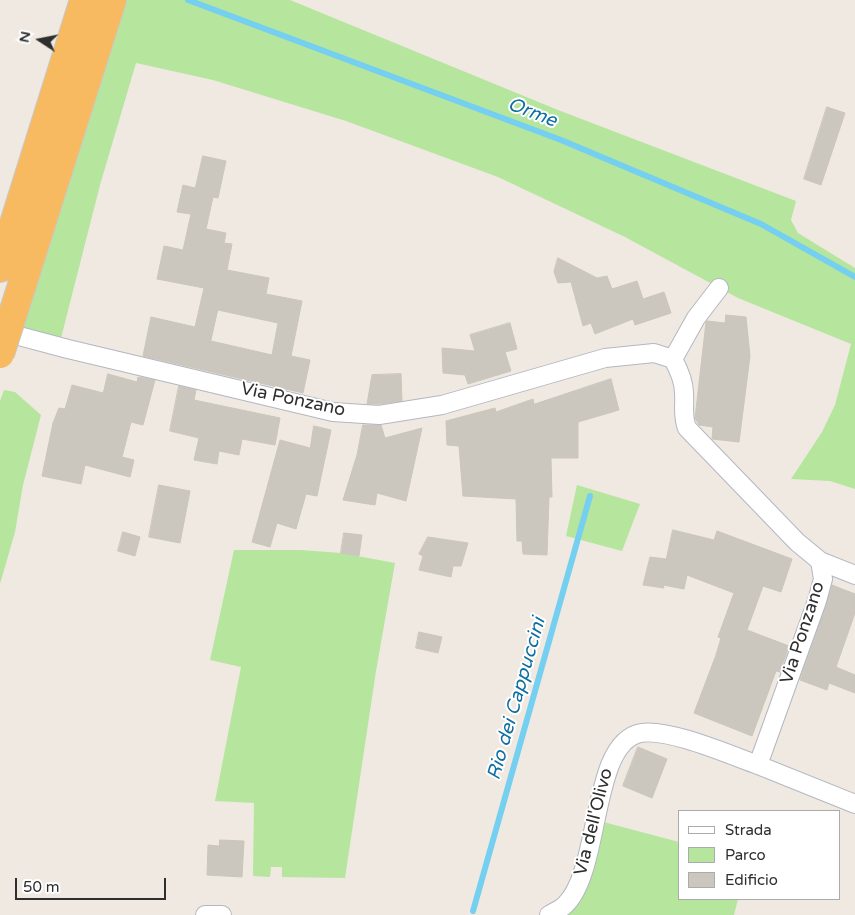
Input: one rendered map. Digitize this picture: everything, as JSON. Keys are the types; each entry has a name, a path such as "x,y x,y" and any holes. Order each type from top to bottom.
{"highway":[{"path":"0,354 22,285 76,69 84,0"},
{"path":"0,268 76,69 112,0"}],"street":[{"path":"673,359 696,318 719,288"},
{"name":"Via Ponzano","path":"0,331 333,412 379,415 442,406 605,358 654,353 673,359 680,373 684,390 684,419 687,428 797,542 820,560 823,579 817,601 758,765"},
{"path":"820,560 855,575"},
{"name":"Via dell'Olivo","path":"549,915 566,904 579,883 591,845 610,760 630,736 641,733 660,734 758,765"},
{"path":"758,765 855,804"},
{"path":"206,915 222,915"}],"green space":[{"path":"125,0 290,0 558,110 796,201 791,220 798,233 855,268 855,489 830,481 791,479 822,432 835,405 851,344 738,298 625,237 498,177 346,121 213,80 136,63 100,185 59,346 20,336"},
{"path":"4,390 15,392 41,415 23,485 15,532 0,584 0,401"},
{"path":"577,485 640,504 622,551 566,536"},
{"path":"234,550 301,550 341,553 395,563 376,671 345,878 282,877 282,867 271,867 270,877 253,876 254,803 215,801 241,667 210,660"},
{"path":"596,820 678,842 678,900 738,900 734,915 549,915 566,904"}],"building":[{"path":"827,107 845,113 821,185 804,179"},
{"path":"203,156 226,161 218,198 213,197 206,229 226,233 224,243 232,244 227,270 269,278 266,294 302,301 291,356 310,360 303,393 143,356 151,317 195,327 204,288 157,279 164,246 183,250 191,214 177,212 183,185 195,188","holes":["218,310 278,323 272,355 211,341"]},
{"path":"558,258 597,278 607,276 612,289 637,281 643,299 664,292 671,313 635,325 633,319 595,334 591,323 583,326 571,282 558,283 554,272"},
{"path":"726,315 746,317 750,356 739,442 712,439 713,427 699,425 695,418 706,322 725,323"},
{"path":"510,323 517,349 505,352 511,371 468,384 465,375 443,373 442,348 475,351 470,335"},
{"path":"108,374 137,382 138,377 155,380 143,425 131,422 122,457 134,460 130,477 85,465 81,484 42,476 53,423 59,408 65,409 72,385 103,393"},
{"path":"401,374 402,401 367,404 372,375"},
{"path":"611,379 619,410 578,422 578,458 551,458 552,497 549,497 547,555 523,554 522,541 517,541 516,499 463,496 459,446 447,445 446,421 495,408 496,412 533,399 534,404"},
{"path":"179,386 196,390 194,400 280,418 275,445 242,439 239,455 219,451 217,464 194,460 199,438 170,431"},
{"path":"363,425 381,425 385,438 422,428 406,501 377,493 375,505 343,500 357,455"},
{"path":"314,426 331,430 317,496 306,494 296,529 277,523 270,547 252,542 280,440 310,448"},
{"path":"159,485 190,491 180,543 149,537"},
{"path":"673,530 714,540 717,531 792,559 781,592 763,586 747,630 789,646 780,672 776,671 752,736 694,713 716,655 721,638 718,637 734,593 687,575 684,589 663,585 664,588 643,585 650,557 666,559"},
{"path":"123,532 140,537 135,556 118,551"},
{"path":"344,533 362,535 359,556 341,553"},
{"path":"428,537 468,543 461,566 453,566 451,577 419,570 423,556 419,554"},
{"path":"832,585 855,594 855,613 836,667 855,675 855,693 829,683 827,690 800,680"},
{"path":"419,632 442,637 438,653 416,648"},
{"path":"638,747 667,759 652,798 623,786"},
{"path":"220,840 244,841 242,877 207,875 208,845 219,846"}],"waterway":[{"name":"Orme","path":"188,0 561,140 761,224 855,277"},
{"name":"Rio dei Cappuccini","path":"473,911 590,496"}]}
